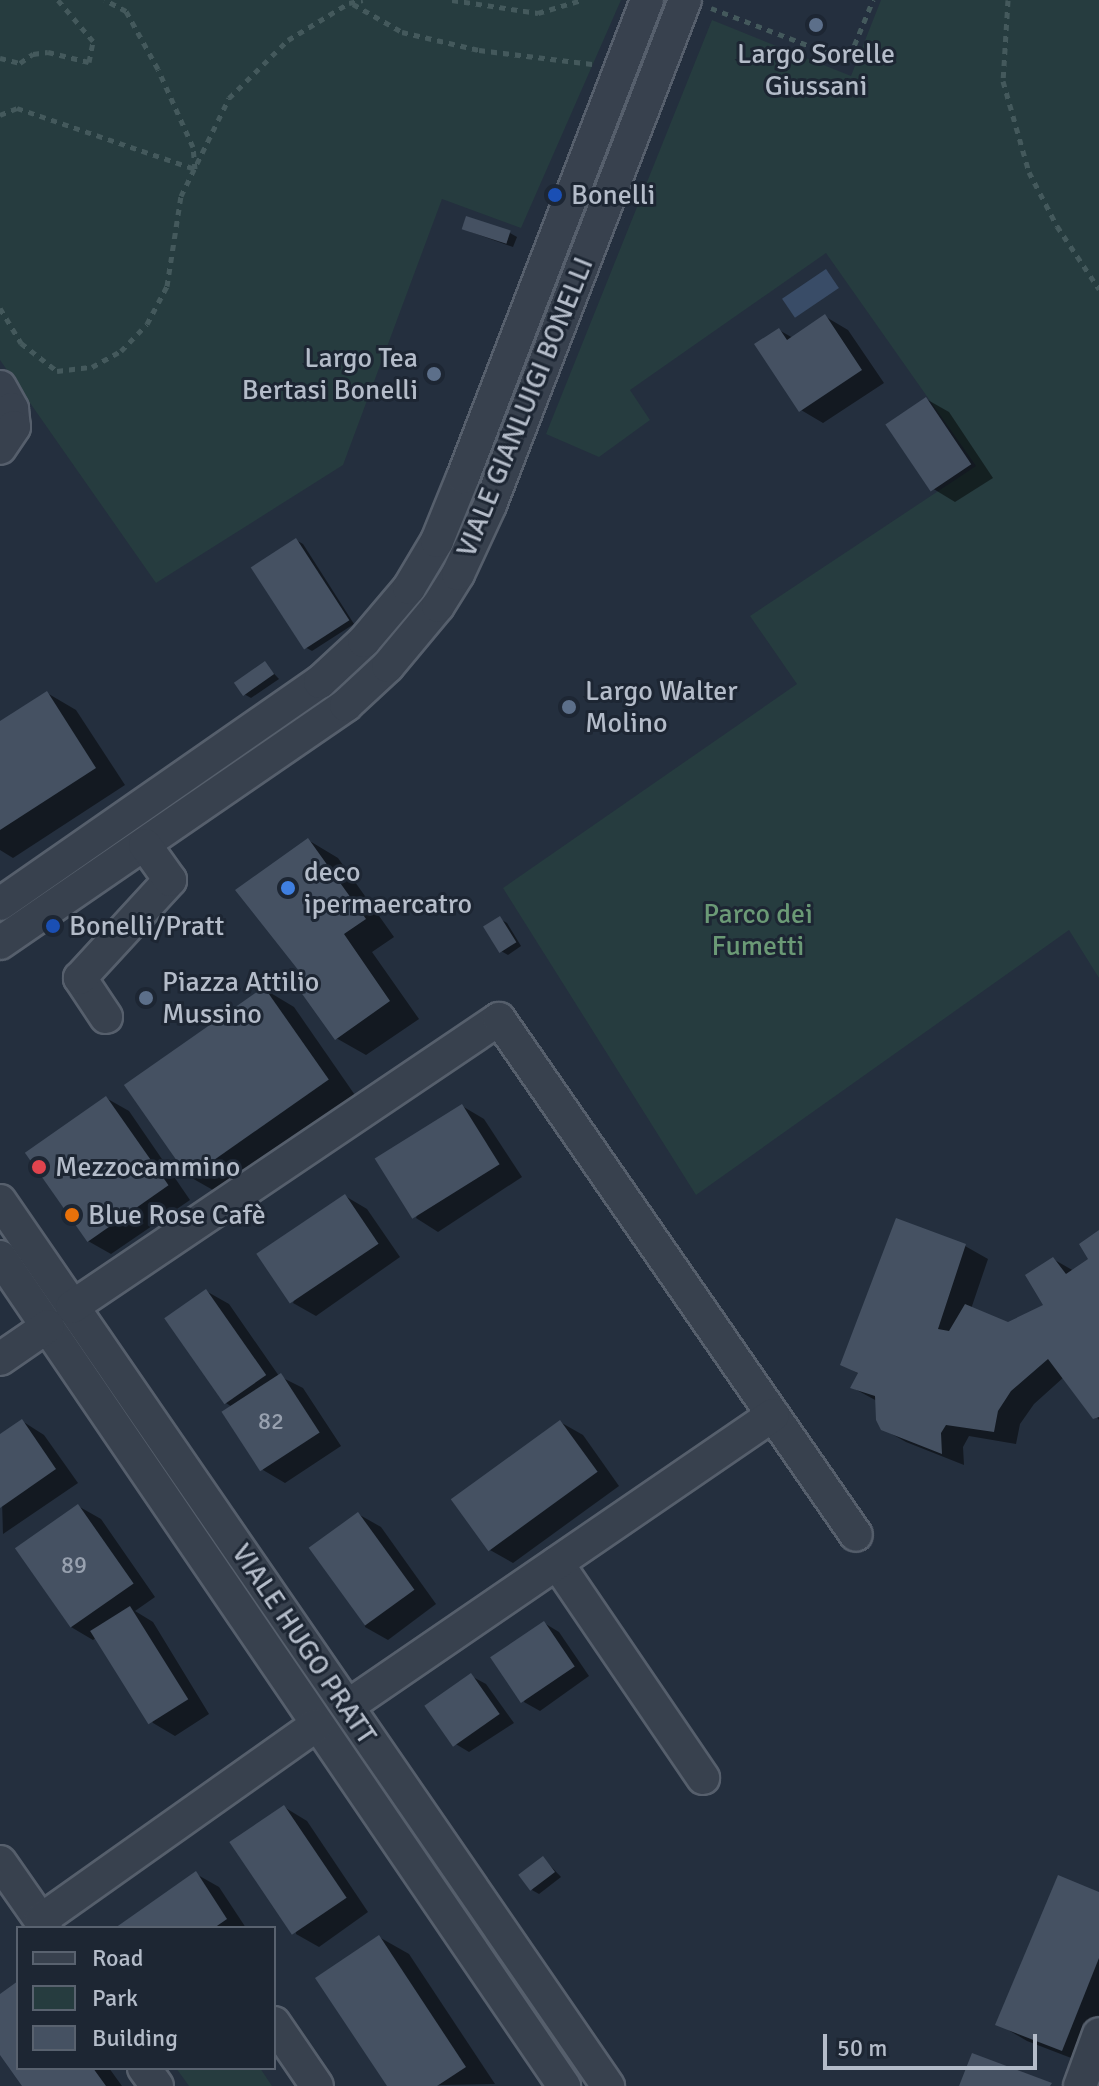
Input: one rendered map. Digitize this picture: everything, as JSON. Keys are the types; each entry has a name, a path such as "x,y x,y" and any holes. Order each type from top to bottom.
{"street":[{"name":"VIALE GIANLUIGI BONELLI","path":"0,904 320,682 364,641 409,588 427,561 453,503 647,0"},
{"name":"VIALE GIANLUIGI BONELLI","path":"0,943 346,705 388,666 438,606 458,574 490,505 685,0"},
{"path":"0,387 14,418 12,434 0,448"},
{"path":"106,1017 80,978 170,880 145,845"},
{"path":"0,1359 499,1019 856,1535"},
{"name":"VIALE HUGO PRATT","path":"0,1201 60,1317 316,1725 564,2086"},
{"name":"VIALE HUGO PRATT","path":"0,1257 60,1317 348,1706 608,2086"},
{"path":"348,1706 773,1415"},
{"path":"557,1563 703,1778"},
{"path":"0,1862 43,1924 316,1725"},
{"path":"276,2026 317,2086"},
{"path":"1080,2086 1099,2034"}],"path":[{"path":"0,58 20,63 33,54 48,52 89,62 93,41 58,0"},
{"path":"105,0 126,11 158,69 193,147 195,169"},
{"path":"0,308 21,343 57,371 92,367 121,351 147,324 167,286 181,196 229,98 288,40 351,1 363,0"},
{"path":"452,0 496,10 538,13 582,0"},
{"path":"712,0 709,7 844,59 850,56 873,0"},
{"path":"1008,0 1003,81 1029,172 1057,226 1099,289"},
{"path":"351,1 402,32 479,50 619,68"},
{"path":"0,115 17,108 195,169"}],"green space":[{"path":"0,0 621,0 521,228 442,199 343,465 156,583 0,360"},
{"name":"Parco dei Fumetti","path":"881,0 1099,0 1099,978 1069,930 696,1195 503,888 797,684 750,616 976,466 826,253 630,390 650,420 599,457 546,434 712,20 851,76"},
{"path":"177,2070 261,2070 272,2086 189,2086"}],"water":[{"path":"826,269 839,288 795,318 782,299"}],"building":[{"path":"466,216 511,231 506,244 462,229"},
{"path":"825,314 862,370 799,412 754,344 779,328 787,340"},
{"path":"926,397 971,464 931,492 885,424"},
{"path":"296,538 349,620 304,650 251,567"},
{"path":"265,661 274,674 243,696 234,683"},
{"path":"47,691 96,768 0,830 0,721"},
{"path":"308,838 366,919 344,934 390,1001 335,1040 290,977 299,971 235,890"},
{"path":"500,916 516,942 499,953 483,927"},
{"path":"264,987 329,1080 189,1178 124,1085"},
{"path":"106,1096 169,1185 87,1242 25,1153"},
{"path":"462,1104 500,1164 412,1219 375,1159"},
{"path":"345,1194 379,1244 290,1304 256,1254"},
{"path":"896,1218 966,1244 938,1329 949,1331 965,1304 1008,1322 1043,1305 1025,1275 1053,1257 1066,1274 1088,1259 1079,1244 1099,1230 1099,1417 1093,1419 1048,1359 1011,1391 998,1411 994,1432 946,1425 941,1433 942,1454 881,1430 876,1420 875,1396 850,1388 858,1373 840,1365"},
{"path":"206,1289 266,1375 224,1404 164,1318"},
{"path":"281,1373 320,1433 260,1471 221,1412"},
{"path":"22,1419 56,1469 0,1508 0,1434"},
{"path":"560,1420 598,1472 488,1551 451,1499"},
{"path":"78,1504 134,1583 71,1628 15,1548"},
{"path":"358,1512 414,1590 365,1626 309,1548"},
{"path":"130,1606 188,1699 148,1724 90,1631"},
{"path":"544,1621 575,1667 521,1703 490,1657"},
{"path":"471,1673 500,1714 453,1747 424,1706"},
{"path":"284,1805 347,1898 292,1935 229,1842"},
{"path":"543,1856 555,1872 530,1891 518,1875"},
{"path":"196,1871 227,1919 217,1926 118,1926"},
{"path":"1058,1875 1099,1892 1099,1958 1062,2051 995,2025"},
{"path":"379,1935 466,2067 437,2086 387,2086 315,1978"},
{"path":"16,1982 16,2070 94,2070 106,2086 22,2086 0,2055 0,1994"},
{"path":"972,2053 1052,2083 1050,2086 959,2086"}],"place":[{"name":"Largo Sorelle Giussani","path":"816,25"},
{"name":"Bonelli","path":"555,195"},
{"name":"Largo Tea Bertasi Bonelli","path":"434,374"},
{"name":"Largo Walter Molino","path":"569,707"},
{"name":"deco ipermaercatro","path":"288,888"},
{"name":"Bonelli/Pratt","path":"53,926"},
{"name":"Piazza Attilio Mussino","path":"146,998"},
{"name":"Mezzocammino","path":"39,1167"},
{"name":"Blue Rose Cafè","path":"72,1215"}]}
